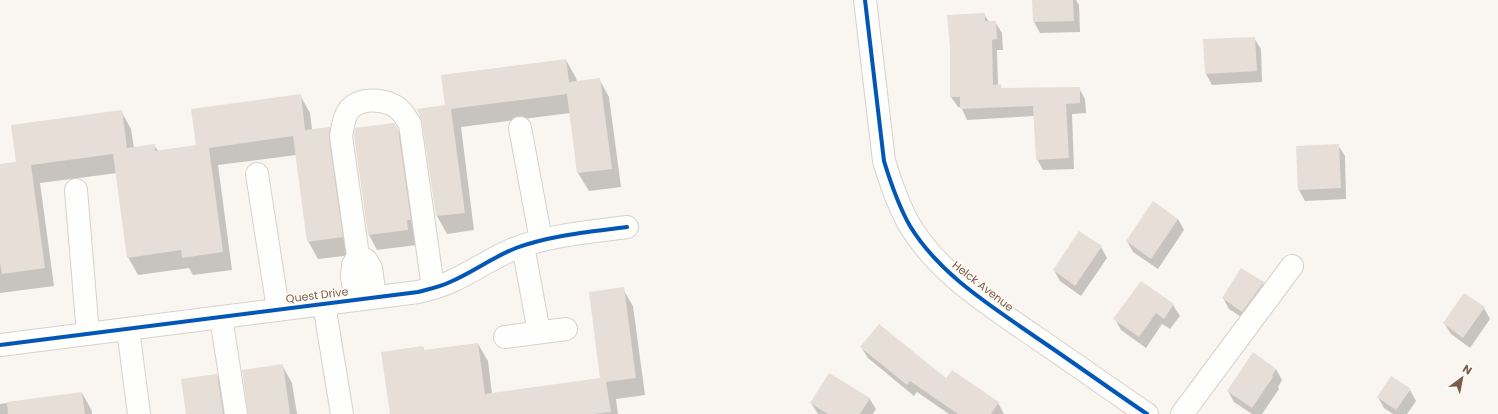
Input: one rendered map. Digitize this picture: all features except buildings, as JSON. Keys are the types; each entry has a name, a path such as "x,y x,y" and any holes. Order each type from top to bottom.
{"street":[{"name":"Helck Avenue","path":"865,0 884,161 899,205 911,226 943,266 964,286 1147,414"},
{"path":"365,298 352,277 353,264 358,256 341,136 344,120 351,108 362,101 376,101 389,104 401,111 410,124 433,288"},
{"path":"520,128 532,243 539,332"},
{"path":"257,174 278,310"},
{"path":"76,190 88,334"},
{"name":"Quest Drive","path":"0,345 418,292 452,282 514,249 532,243 573,234 627,227"},
{"path":"1182,414 1292,266"},
{"path":"324,304 342,414"},
{"path":"221,317 236,414"},
{"path":"128,329 139,414"},
{"path":"505,337 566,329"}],"cycle path":[{"path":"865,0 884,161 902,210 910,226 922,244 951,275 1002,314 1147,414"},
{"path":"0,345 418,292 446,284 516,248 571,234 627,227"}]}
